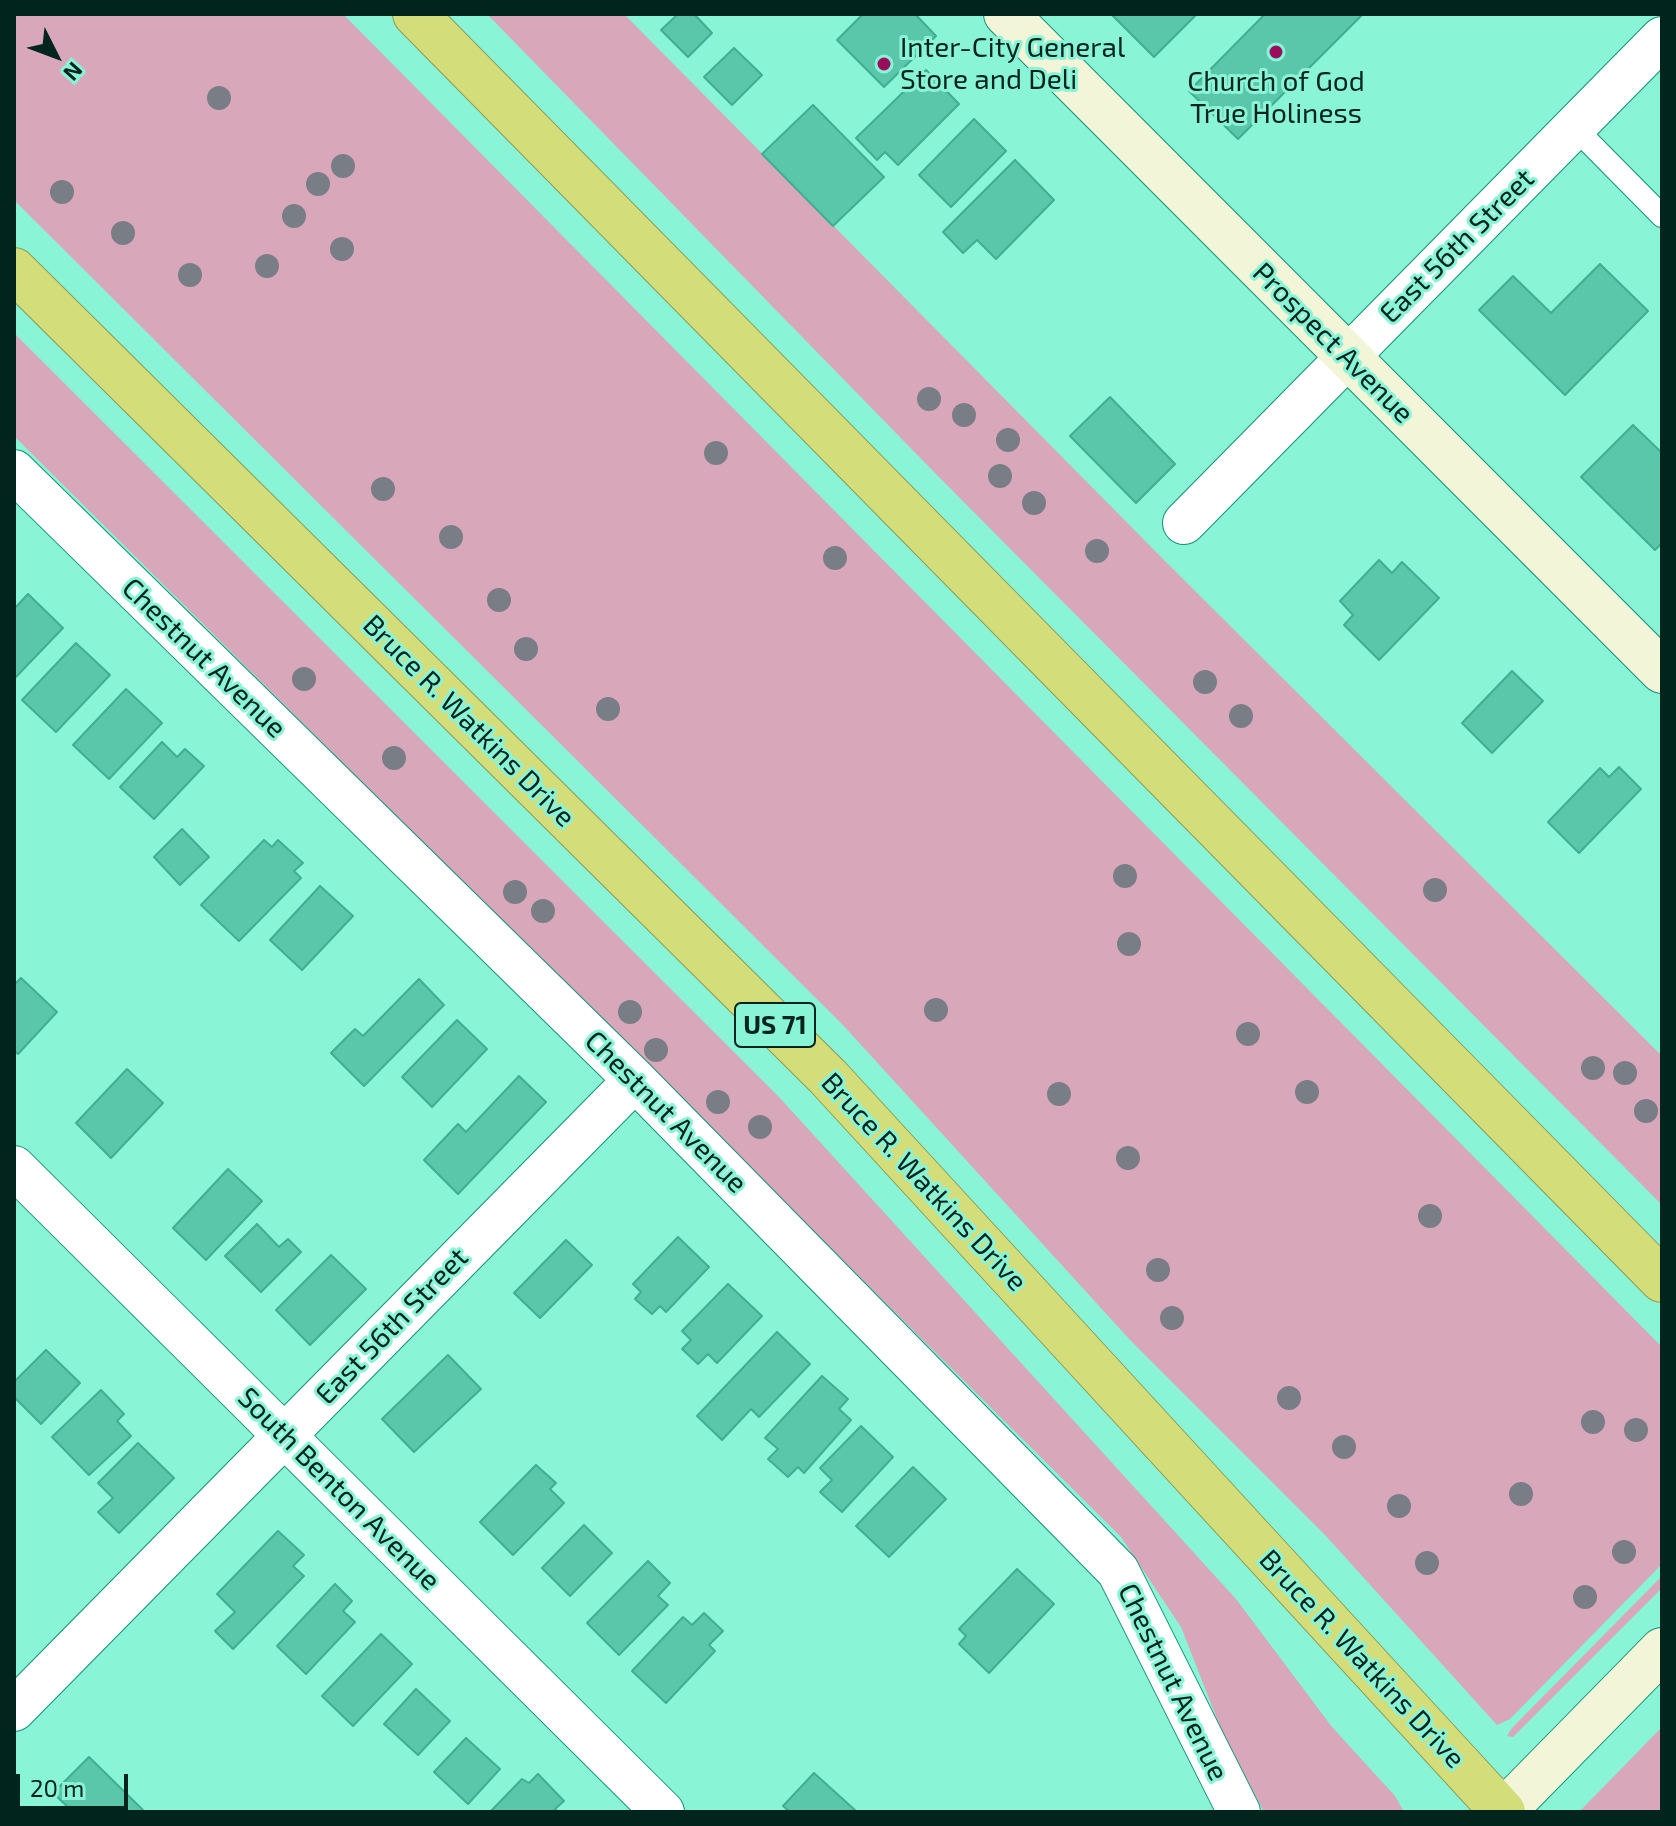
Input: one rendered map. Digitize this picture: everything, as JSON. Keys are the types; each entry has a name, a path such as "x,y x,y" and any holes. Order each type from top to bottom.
{"highway":[{"path":"415,14 1662,1280"},
{"name":"Bruce R. Watkins Drive","path":"14,270 828,1077 1503,1812"}],"main road":[{"name":"Prospect Avenue","path":"1006,14 1662,671"},
{"path":"1503,1812 1662,1650"}],"street":[{"name":"East 56th Street","path":"1184,523 1662,38"},
{"name":"Chestnut Avenue","path":"14,471 635,1080 1118,1571 1239,1812"},
{"name":"East 56th Street","path":"14,1710 635,1080"},
{"name":"South Benton Avenue","path":"14,1167 663,1812"}],"lane":[{"path":"1574,127 1662,216"}],"shaded area":[{"path":"14,14 343,14 1662,1347 1662,1564 1510,1719 1497,1725 1326,1536 1131,1341 843,1025 14,200"},
{"path":"487,14 624,14 1165,561 1662,1056 1662,1205 935,473"},
{"path":"14,333 779,1097 1236,1599 1332,1727 1395,1796 1404,1812 1264,1812 1221,1729 1181,1627 1121,1537 14,436"},
{"path":"1662,1576 1662,1588 1513,1737 1507,1736 1512,1728"},
{"path":"1662,1727 1662,1812 1579,1812"}],"building":[{"path":"678,14 694,14 712,33 688,57 661,30"},
{"name":"Inter-City General Store and Deli","path":"863,14 915,14 936,36 884,87 837,40"},
{"path":"1111,14 1197,14 1154,57"},
{"name":"Church of God True Holiness","path":"1265,14 1363,14 1238,139 1189,91"},
{"path":"734,48 762,75 732,105 704,77"},
{"path":"926,70 959,104 898,165 885,152 877,160 856,138"},
{"path":"813,105 884,177 833,226 762,154"},
{"path":"974,119 1006,151 951,207 919,175"},
{"path":"1015,160 1054,200 996,259 977,240 963,253 943,232"},
{"path":"1600,264 1648,311 1565,395 1479,310 1513,276 1551,313"},
{"path":"1110,397 1175,464 1136,503 1070,436"},
{"path":"1633,425 1662,453 1662,543 1655,550 1581,477"},
{"path":"1379,560 1392,573 1402,562 1439,598 1379,660 1344,625 1353,615 1340,601"},
{"path":"28,594 63,628 14,679 14,609"},
{"path":"76,643 110,675 56,732 22,700"},
{"path":"1512,671 1543,701 1492,753 1462,723"},
{"path":"126,689 162,723 109,779 73,745"},
{"path":"162,742 177,757 185,749 204,766 154,819 120,787"},
{"path":"1619,767 1641,789 1579,853 1548,822 1600,768 1609,777"},
{"path":"182,829 209,857 180,885 154,857"},
{"path":"264,840 272,847 278,840 303,863 294,871 301,878 239,941 201,905"},
{"path":"320,886 353,916 302,970 270,940"},
{"path":"21,978 57,1012 18,1054 14,1051 14,985"},
{"path":"419,979 444,1005 364,1086 331,1053 355,1029 363,1036"},
{"path":"457,1020 487,1049 432,1107 402,1077"},
{"path":"127,1069 163,1103 111,1158 76,1123"},
{"path":"519,1076 546,1102 458,1194 424,1160 458,1124 466,1132"},
{"path":"228,1169 262,1201 206,1260 173,1228"},
{"path":"257,1224 279,1247 288,1239 301,1252 261,1292 225,1256"},
{"path":"678,1237 709,1267 666,1312 660,1306 652,1314 635,1299 641,1292 633,1284"},
{"path":"566,1240 592,1265 540,1318 514,1293"},
{"path":"331,1255 366,1289 310,1345 276,1310"},
{"path":"728,1284 762,1316 717,1363 708,1354 698,1364 682,1349 691,1340 682,1331"},
{"path":"777,1332 810,1364 759,1417 751,1409 722,1440 697,1416"},
{"path":"46,1350 80,1383 41,1424 14,1397 14,1382"},
{"path":"448,1355 481,1389 414,1452 382,1419"},
{"path":"822,1376 848,1399 839,1409 851,1420 804,1473 798,1467 788,1477 768,1459 778,1449 765,1438"},
{"path":"101,1390 124,1414 117,1421 131,1436 89,1475 52,1437"},
{"path":"861,1426 893,1457 842,1512 820,1492 832,1480 820,1468"},
{"path":"138,1443 174,1478 119,1533 98,1512 113,1498 98,1483"},
{"path":"536,1465 556,1483 550,1489 564,1503 513,1555 480,1522"},
{"path":"913,1467 946,1499 889,1557 856,1526"},
{"path":"584,1525 612,1553 570,1596 542,1568"},
{"path":"278,1531 304,1555 293,1566 304,1576 233,1649 215,1631 235,1612 217,1594"},
{"path":"648,1561 670,1583 658,1596 668,1605 619,1655 587,1623"},
{"path":"1017,1569 1054,1604 989,1673 959,1644 966,1636 959,1629"},
{"path":"335,1584 352,1601 343,1611 355,1622 306,1674 277,1646"},
{"path":"704,1613 723,1631 709,1645 715,1651 666,1703 632,1671 683,1617 692,1625"},
{"path":"381,1634 412,1664 353,1726 322,1696"},
{"path":"416,1689 450,1721 418,1755 384,1724"},
{"path":"466,1738 500,1769 468,1804 434,1772"},
{"path":"89,1757 145,1812 73,1812 53,1793"},
{"path":"814,1773 856,1811 790,1812 783,1806"},
{"path":"538,1774 564,1801 555,1809 558,1812 490,1812 522,1779 529,1783"}],"place":[{"name":"Church of God True Holiness","path":"1276,52"},
{"name":"Inter-City General Store and Deli","path":"884,64"}]}
